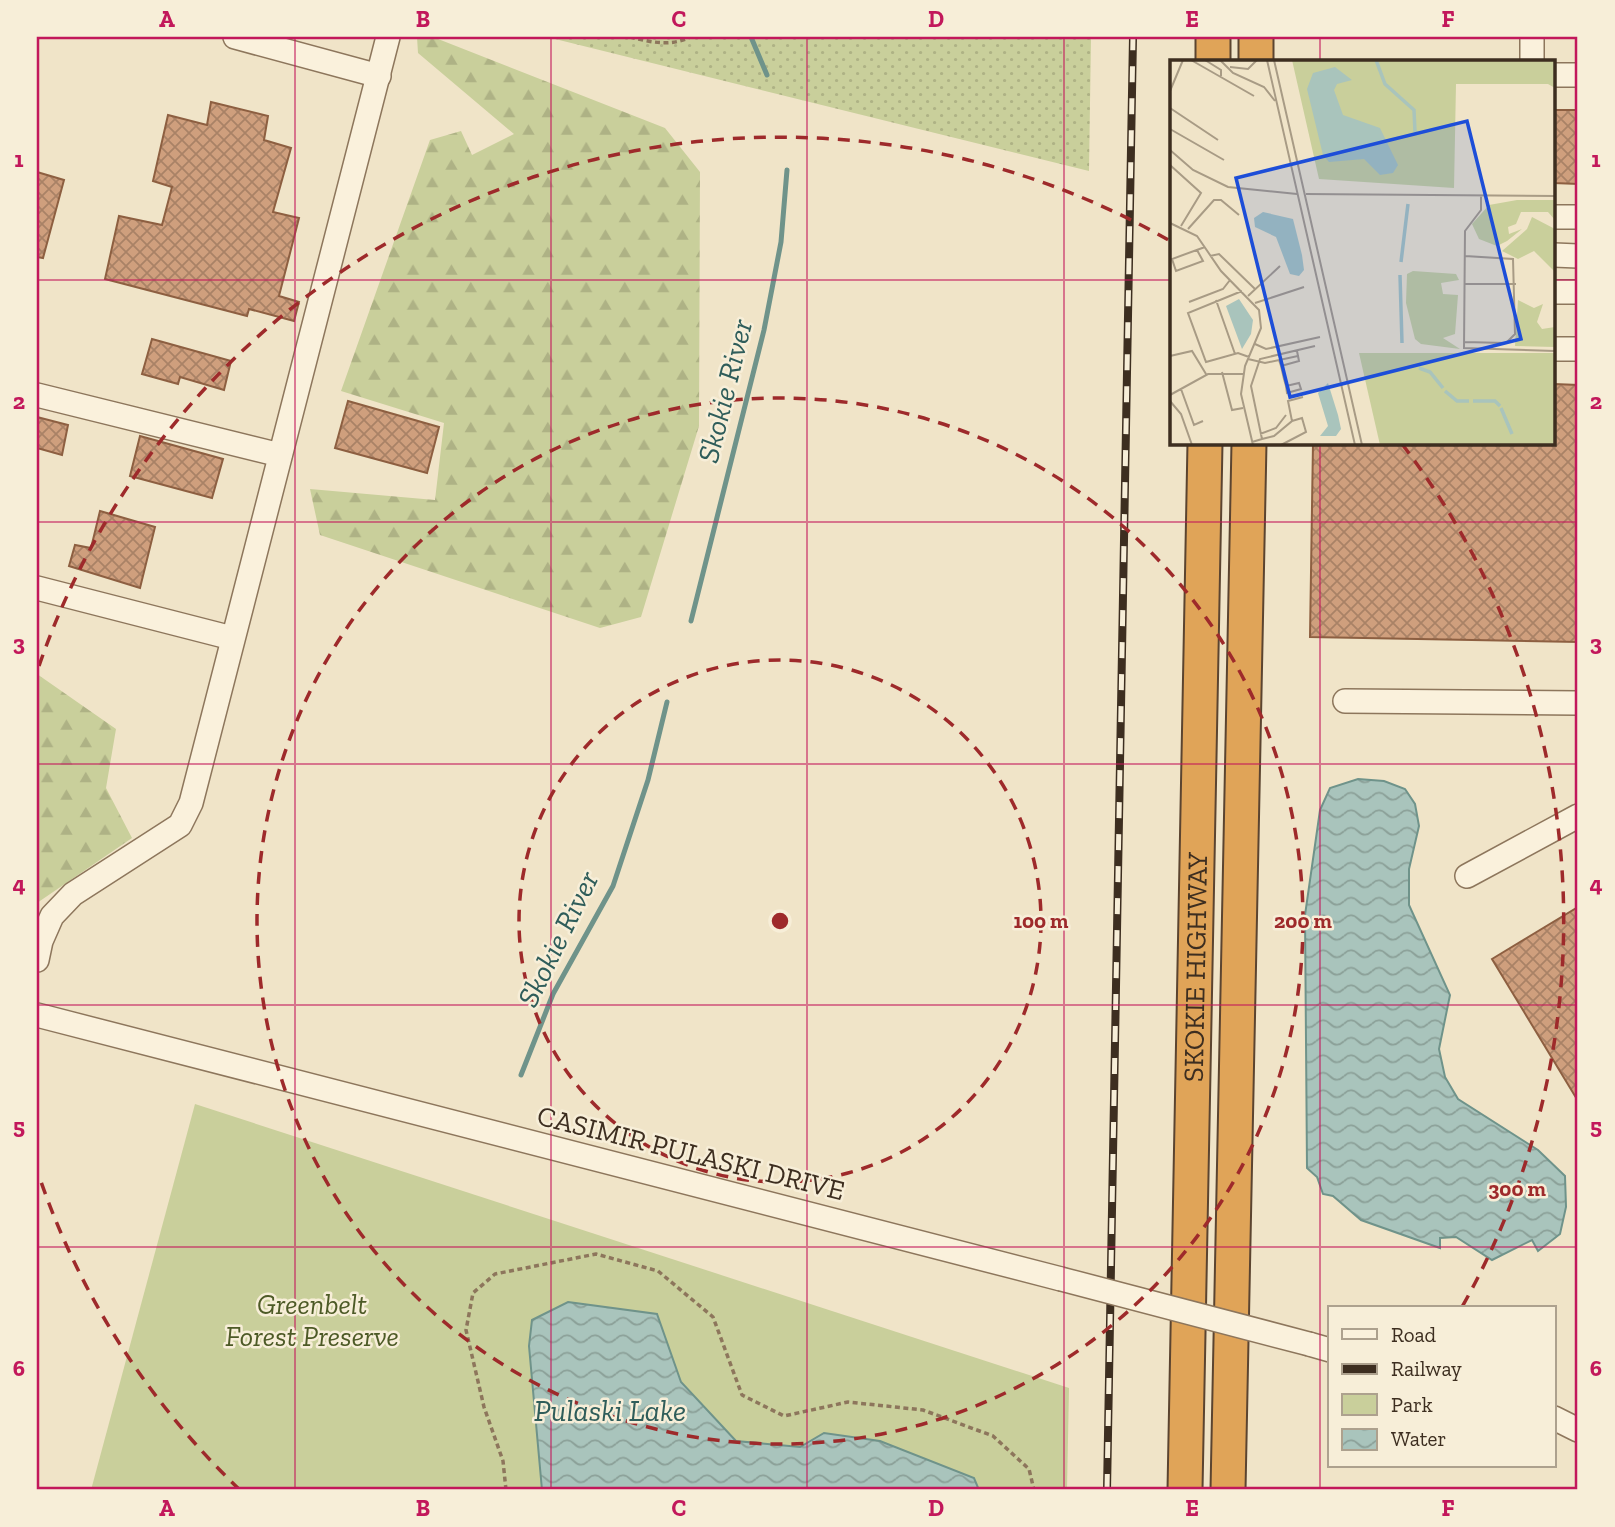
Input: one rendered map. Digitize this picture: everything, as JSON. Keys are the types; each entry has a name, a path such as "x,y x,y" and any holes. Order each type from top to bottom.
{"highway":[{"path":"1213,37 1213,60"},
{"path":"1256,37 1256,60"},
{"name":"SKOKIE HIGHWAY","path":"1185,1490 1205,444"},
{"name":"SKOKIE HIGHWAY","path":"1228,1490 1249,444"}],"street":[{"path":"235,37 379,76"},
{"path":"37,960 41,941 52,916 73,894 180,825 191,803 388,37"},
{"path":"1532,37 1532,60"},
{"path":"1556,75 1578,75"},
{"path":"1556,216 1578,217"},
{"path":"1556,256 1578,256"},
{"path":"1556,292 1578,292"},
{"path":"1556,349 1578,349"},
{"path":"37,395 280,455"},
{"path":"37,588 232,638"},
{"path":"1345,701 1578,703"},
{"path":"1467,876 1578,816"},
{"name":"CASIMIR PULASKI DRIVE","path":"37,1015 1319,1347"},
{"path":"1556,1419 1578,1430"}],"path":[{"path":"630,37 666,43 681,42 690,37"},
{"path":"506,1490 503,1461 484,1407 466,1330 473,1293 495,1274 596,1254 658,1271 713,1317 742,1395 784,1416 848,1402 923,1410 993,1436 1029,1469 1034,1490"}],"green space":[{"path":"417,37 433,37 665,128 700,172 699,426 641,617 600,628 320,535 310,489 435,500 444,423 341,391 430,140 461,131 472,155 514,134 418,53"},
{"path":"547,37 1091,37 1089,171"},
{"path":"37,674 116,729 106,788 132,838 37,903"},
{"name":"Greenbelt Forest Preserve","path":"195,1104 1069,1388 1067,1490 91,1490"}],"water":[{"path":"1358,779 1384,781 1405,789 1415,804 1419,826 1409,869 1409,905 1450,995 1439,1049 1445,1077 1458,1099 1538,1150 1565,1176 1566,1207 1560,1234 1538,1251 1532,1240 1492,1260 1456,1237 1440,1238 1440,1248 1361,1220 1333,1196 1323,1194 1317,1177 1307,1168 1305,915 1320,810 1330,788"},
{"name":"Pulaski Lake","path":"568,1302 657,1314 681,1382 736,1441 800,1447 824,1433 880,1441 974,1478 979,1490 542,1490 529,1346 532,1320"}],"building":[{"path":"211,102 268,116 264,140 291,148 273,212 299,218 279,296 299,302 294,321 249,309 247,316 105,279 119,216 162,225 172,187 153,181 168,115 207,125"},
{"path":"1556,110 1578,110 1578,184 1556,183"},
{"path":"37,172 64,180 43,258 37,257"},
{"path":"152,339 231,361 224,390 180,377 178,384 142,374"},
{"path":"1556,384 1578,385 1578,642 1310,637 1313,444 1556,444"},
{"path":"348,401 439,427 427,473 335,448"},
{"path":"37,417 68,425 62,455 37,448"},
{"path":"140,436 223,459 212,498 130,476"},
{"path":"100,511 155,527 140,588 69,566 75,545 91,548"},
{"path":"1578,907 1578,1101 1492,959"}],"waterway":[{"name":"Skokie River","path":"751,37 767,75"},
{"name":"Skokie River","path":"691,621 764,330 781,242 787,170"},
{"name":"Skokie River","path":"521,1075 553,994 613,886 648,780 667,702"}],"railway":[{"path":"1107,1490 1133,37"}]}
